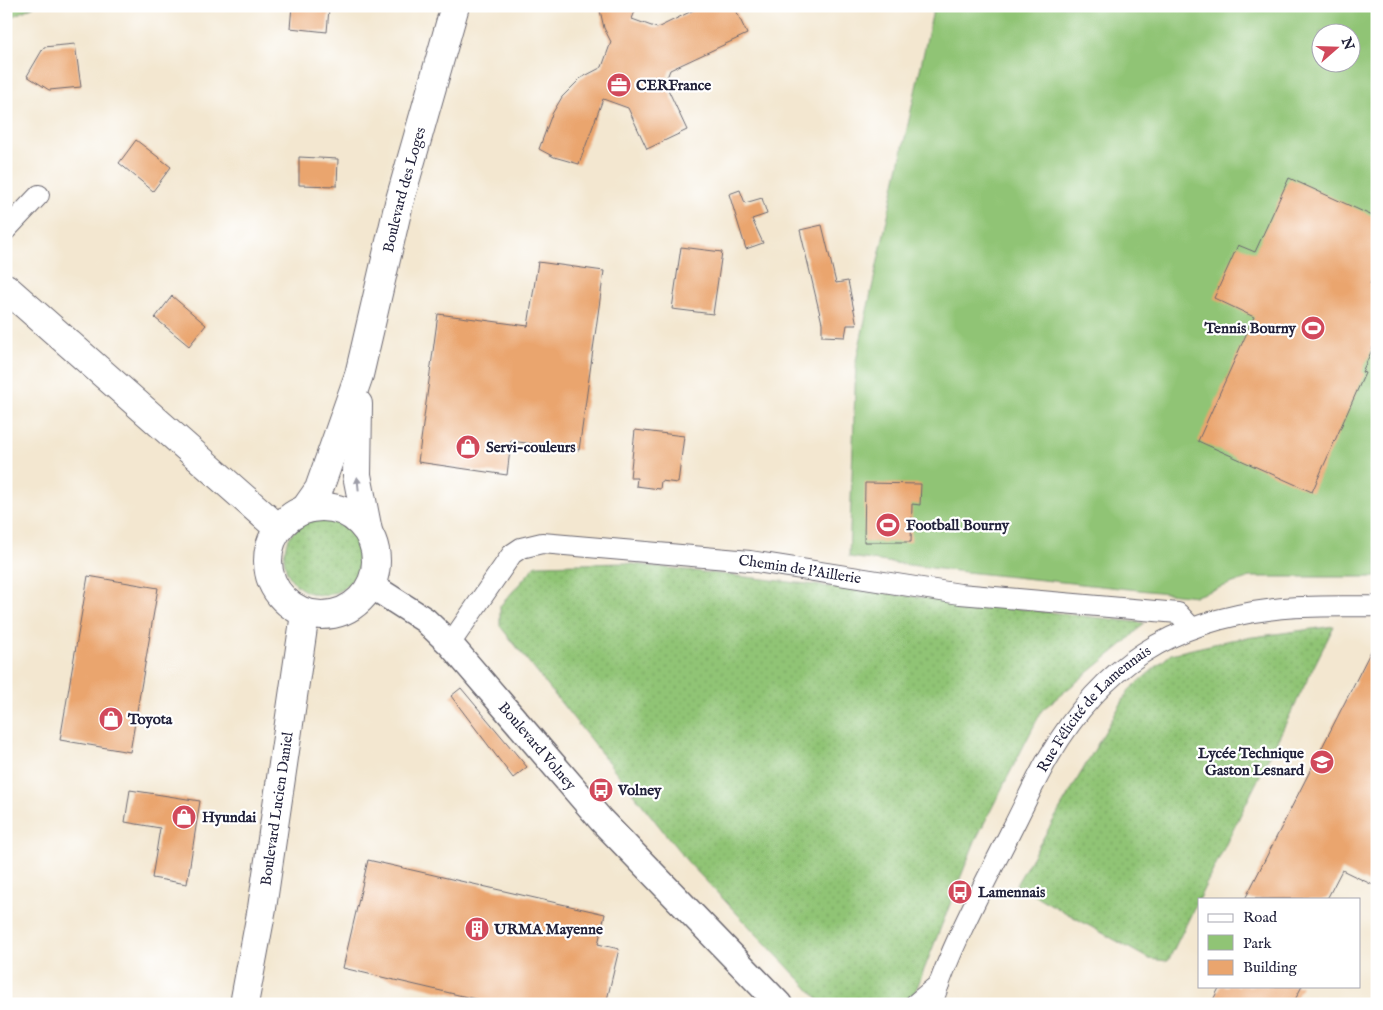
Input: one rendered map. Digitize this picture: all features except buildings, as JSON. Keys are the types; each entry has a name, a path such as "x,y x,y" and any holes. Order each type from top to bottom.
{"main road":[{"name":"Boulevard des Loges","path":"305,509 322,481 359,375 399,203 454,6"},
{"path":"6,288 278,528"},
{"name":"Boulevard des Loges","path":"359,375 357,475 368,531"},
{"path":"333,508 347,512 368,531 375,549 377,567 372,586 363,598 343,612 321,616 305,614 290,606 278,594 270,578 268,561 270,544 278,528 290,517 305,509 333,508"},
{"name":"Boulevard Lucien Daniel","path":"244,1004 262,908 305,614"}],"street":[{"path":"6,230 39,195"},
{"name":"Chemin de l'Aillerie","path":"450,644 512,554 521,548 542,544 750,561 960,594 1178,613 1192,628"},
{"name":"Boulevard Volney","path":"372,586 425,620 450,644 601,820 779,1004"},
{"name":"Rue Félicité de Lamennais","path":"932,1004 939,984 984,885 1050,755 1080,711 1112,675 1138,655 1192,628 1226,617 1276,608 1377,606"},
{"name":"Rue Félicité de Lamennais","path":"915,1004 939,984"}],"green space":[{"path":"6,6 34,6 6,20"},
{"path":"934,6 1377,6 1377,577 1250,577 1196,596 947,570 849,557 856,361"},
{"path":"322,519 336,522 349,530 357,543 360,557 357,571 349,584 336,592 322,595 308,592 295,584 287,571 284,557 287,543 295,530 308,522"},
{"path":"625,563 1144,623 1127,641 1042,710 975,841 914,995 903,1004 823,1004 687,861 500,626 500,606 536,565"},
{"path":"1334,626 1168,961 1149,959 1016,885 1129,690 1171,654 1231,640"}],"place":[{"name":"CERFrance","path":"619,85"},
{"name":"Tennis Bourny","path":"1313,328"},
{"name":"Servi-couleurs","path":"468,447"},
{"name":"Football Bourny","path":"888,525"},
{"name":"Toyota","path":"111,719"},
{"name":"Lycée Technique Gaston Lesnard","path":"1322,762"},
{"name":"Volney","path":"601,790"},
{"name":"Hyundai","path":"184,817"},
{"name":"Lamennais","path":"960,892"},
{"name":"URMA Mayenne","path":"477,929"}]}
